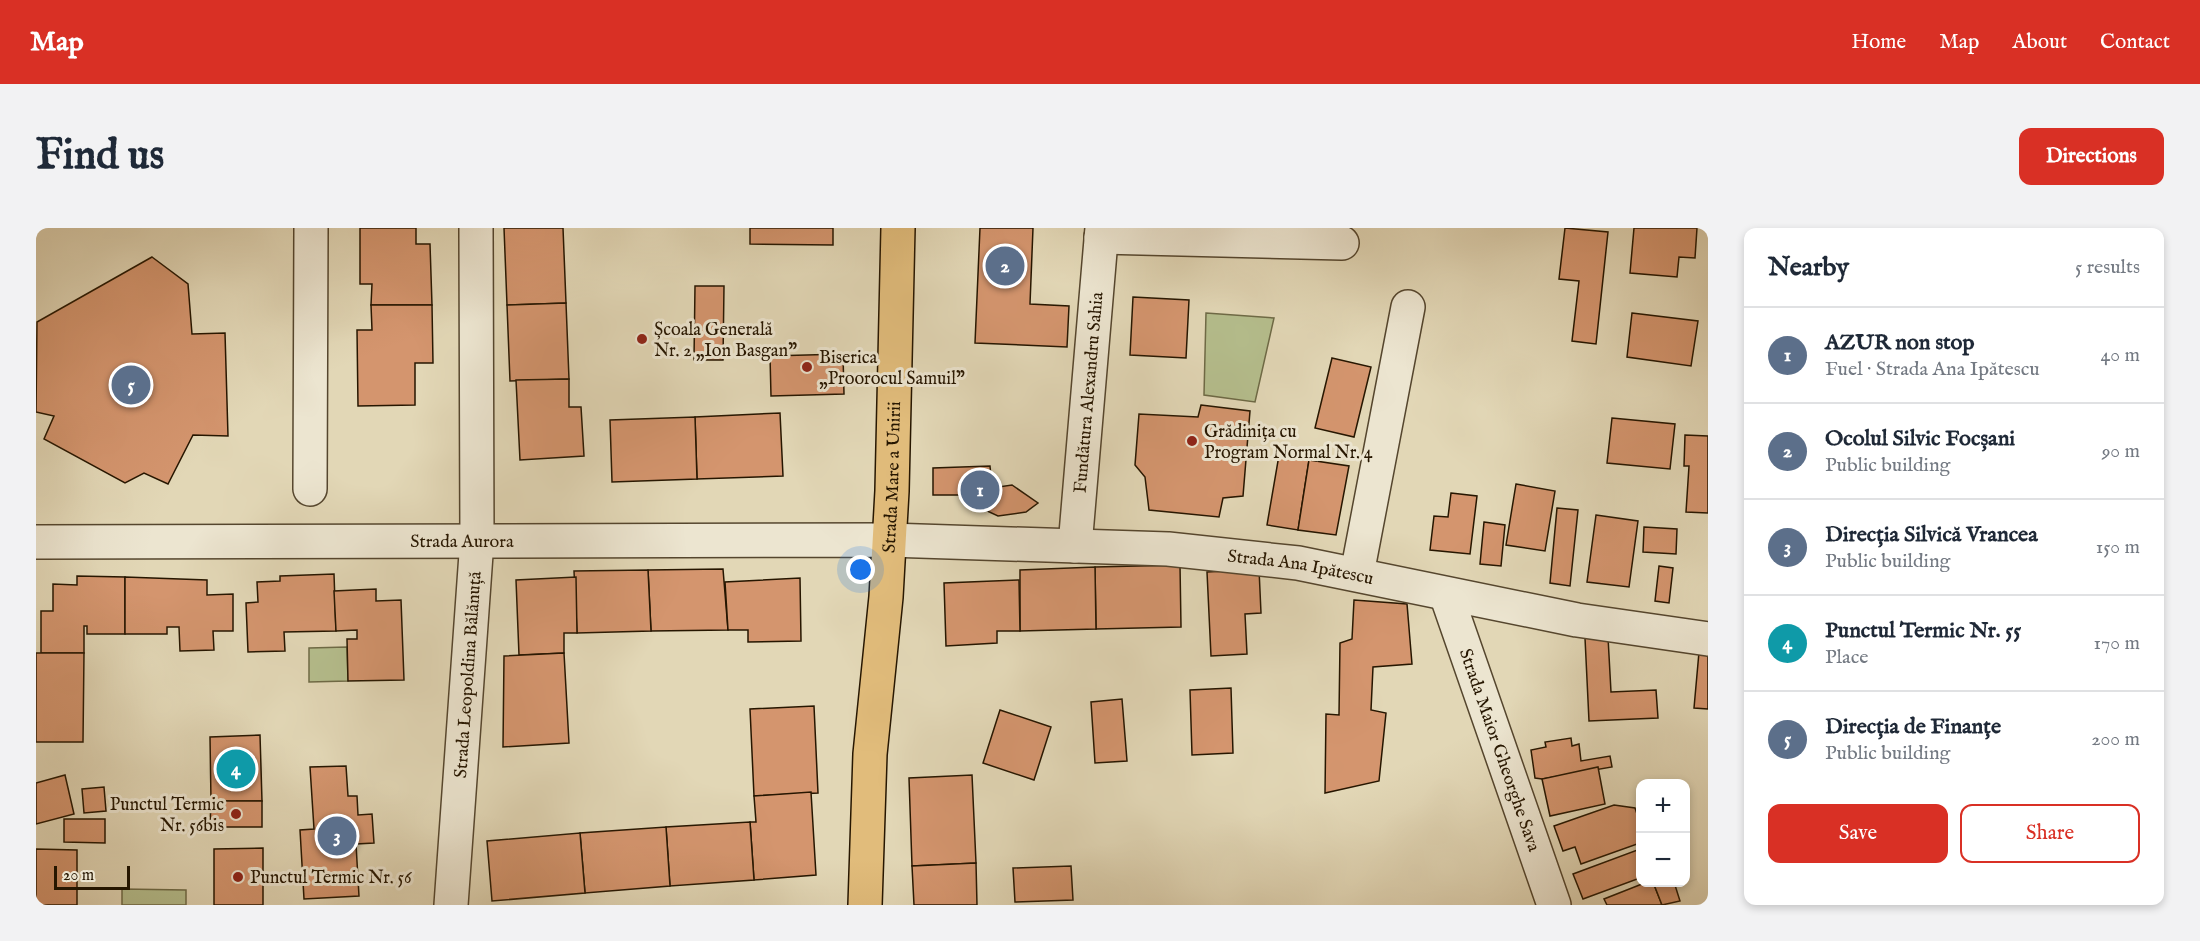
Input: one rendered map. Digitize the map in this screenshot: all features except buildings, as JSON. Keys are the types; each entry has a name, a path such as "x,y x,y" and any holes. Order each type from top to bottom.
{"main road":[{"name":"Strada Mare a Unirii","path":"865,905 870,754 889,540 898,228"}],"street":[{"path":"310,489 311,228"},
{"name":"Strada Leopoldina Bălănuță","path":"452,905 477,540 476,228"},
{"name":"Fundătura Alexandru Sahia","path":"1075,546 1101,232 1342,243"},
{"path":"1357,574 1408,308"},
{"name":"Strada Aurora","path":"36,542 889,540"},
{"name":"Strada Ana Ipătescu","path":"889,540 1075,546 1244,555 1357,574 1577,620 1708,639"},
{"name":"Strada Maior Gheorghe Sava","path":"1446,594 1554,905"}],"green space":[{"path":"1206,313 1274,318 1255,402 1204,395"},
{"path":"347,647 348,681 309,682 309,648"},
{"path":"122,889 186,890 186,905 122,905"}],"place":[{"name":"Ocolul Silvic Focșani","path":"1005,266"},
{"name":"Școala Generală Nr. 2 „Ion Basgan\"","path":"642,339"},
{"name":"Biserica „Proorocul Samuil”","path":"807,367"},
{"name":"Direcția de Finanțe","path":"131,385"},
{"name":"Grădinița cu Program Normal Nr. 4","path":"1192,441"},
{"name":"AZUR non stop","path":"980,490"},
{"name":"Punctul Termic Nr. 55","path":"236,769"},
{"name":"Punctul Termic Nr. 56bis","path":"236,814"},
{"name":"Direcția Silvică Vrancea","path":"337,836"},
{"name":"Punctul Termic Nr. 56","path":"238,877"}]}
